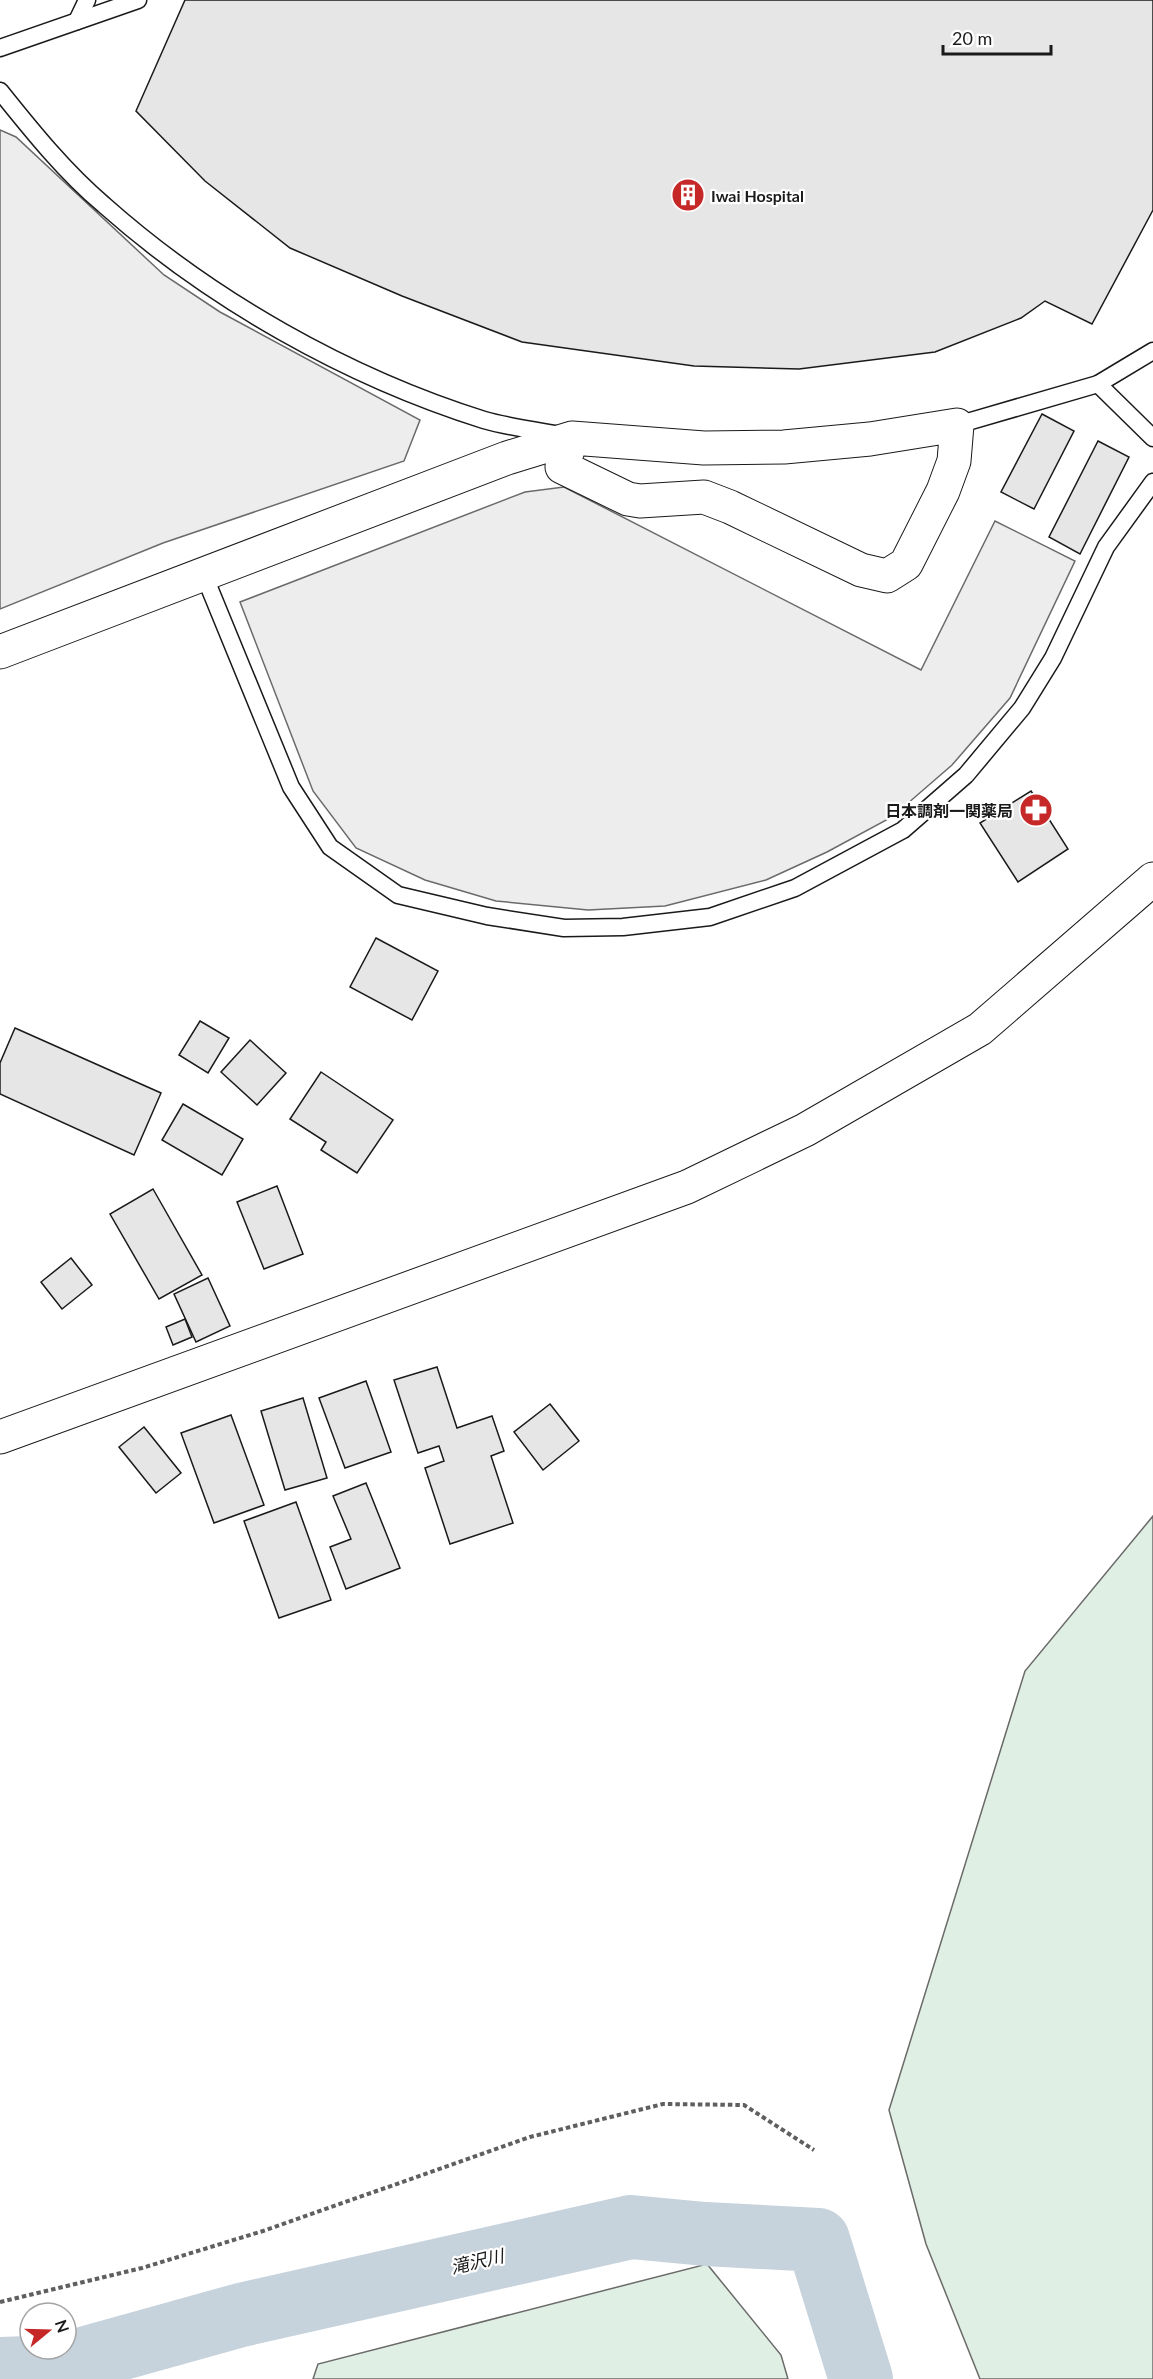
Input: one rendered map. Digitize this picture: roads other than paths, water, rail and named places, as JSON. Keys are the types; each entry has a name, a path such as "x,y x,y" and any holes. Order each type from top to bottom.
{"street":[{"path":"0,652 507,458 572,438 704,448 784,447 870,439 957,425 954,460 943,491 906,564 886,576 861,570 704,497 640,501 628,499 562,467 572,438"},
{"path":"0,1437 687,1187 795,1135 980,1029 1153,879"}],"lane":[{"path":"77,21 87,0"},
{"path":"0,48 138,0"},
{"path":"0,91 38,138 102,204 188,274 292,337 375,378 485,420 572,438"},
{"path":"957,425 1098,384 1153,351"},
{"path":"1098,384 1153,438"},
{"path":"204,574 291,788 330,847 398,895 487,916 564,928 623,927 710,917 795,888 903,830 966,775 1023,708 1053,658 1106,547 1153,482"}],"waterway":[{"name":"滝沢川","path":"0,2369 54,2367 241,2315 631,2227 705,2234 818,2240 861,2379"}],"place":[{"name":"Iwai Hospital","path":"688,195"},
{"name":"日本調剤一関薬局","path":"1036,810"}]}
